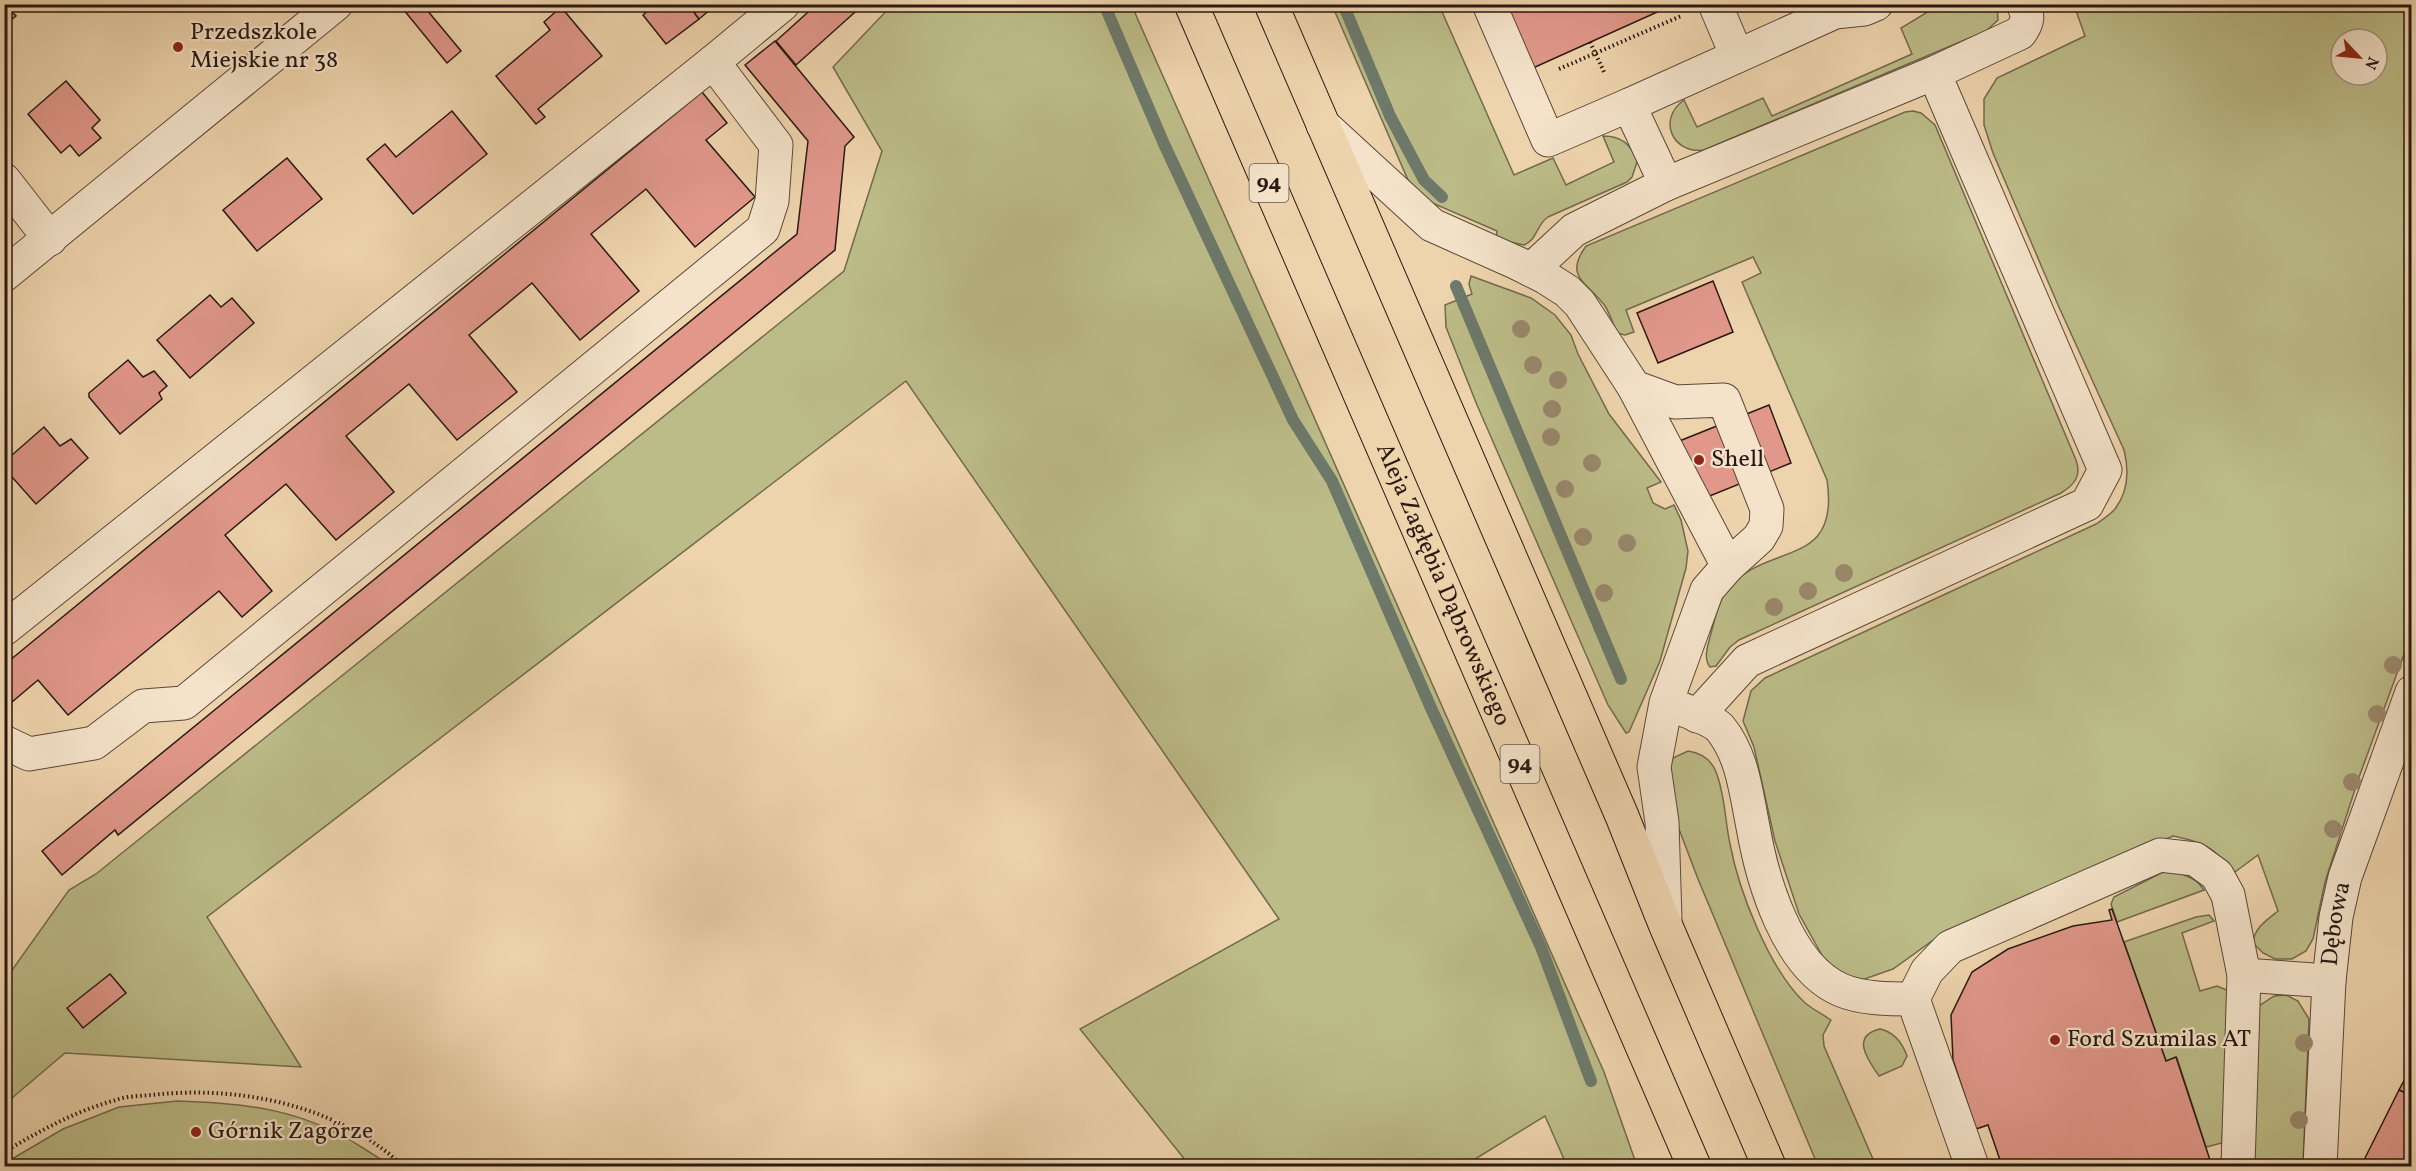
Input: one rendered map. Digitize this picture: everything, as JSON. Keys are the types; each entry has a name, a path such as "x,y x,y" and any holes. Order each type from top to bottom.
{"main road":[{"name":"Aleja Zagłębia Dąbrowskiego","path":"1191,4 1694,1167"},
{"path":"1271,4 1622,816 1768,1167"}],"street":[{"path":"4,275 336,4"},
{"path":"4,629 783,4"},
{"path":"1489,4 1548,140 1737,56 1833,8 1864,9 1876,4"},
{"path":"1531,270 1574,230 1666,184 1935,73 2020,33 2027,24 2027,14 2023,4"},
{"path":"1700,9 1737,56"},
{"path":"4,742 29,754 94,743 143,706 184,703 763,229 772,201 776,145 713,62"},
{"path":"1697,716 1746,661 2087,504 2105,470 1935,73"},
{"path":"1629,105 1666,184"},
{"path":"1323,125 1431,225 1531,270 1567,291 1580,304 1634,387 1728,566"},
{"path":"4,180 50,239"},
{"path":"1634,387 1675,402 1724,400 1767,510 1766,526 1759,538 1728,566 1707,590 1666,703 1654,766 1662,822 1665,924"},
{"name":"Dębowa","path":"2320,1167 2329,981 2336,917 2345,877 2412,692"},
{"path":"1666,703 1718,726 1738,758 1763,875 1782,923 1798,952 1817,974 1840,990 1889,999 1913,999"},
{"path":"1972,1167 1913,999 1927,971 1950,947 2160,855 2195,859 2217,875 2228,895 2244,975 2238,1167"},
{"path":"2244,975 2329,981"}],"path":[{"path":"1524,85 1700,9"},
{"path":"1590,42 1595,53"},
{"path":"4,1152 59,1120 118,1099 176,1092 235,1094 287,1103 348,1128 392,1155 403,1167"}],"green space":[{"path":"1131,4 1604,1072 1637,1166 1567,1166 1545,1116 1464,1166 1190,1166 1080,1029 1279,919 906,381 207,917 301,1067 65,1053 5,1104 5,980 69,890 96,874 844,271 882,151 833,67 892,5"},
{"path":"1332,5 1439,5 1514,175 1553,158 1566,185 1614,162 1603,136 1610,136 1628,145 1638,159 1632,177 1627,182 1548,217 1532,239 1524,245 1496,239 1497,231 1423,199 1408,180"},
{"path":"1939,5 1997,5 1998,20 1986,31 1704,150 1684,147 1676,141 1672,134 1671,116 1684,100 1697,127 1763,98 1772,116 1912,54 1901,28"},
{"path":"2074,5 2411,5 2411,635 2358,780 2325,882 2313,939 2306,951 2292,959 2275,959 2263,953 2253,943 2258,929 2278,911 2258,855 2235,872 2208,848 2197,842 2173,836 1946,931 1893,969 1856,982 1840,973 1823,957 1799,914 1775,841 1754,747 1743,721 1751,691 1765,678 2096,524 2115,509 2125,488 2127,465 2124,450 2058,305 1993,153 1984,125 1984,99 1997,78 2085,36"},
{"path":"1905,112 1921,113 1935,125 2076,460 2078,471 2076,480 2061,493 1739,640 1730,647 1716,666 1710,667 1706,656 1707,648 1725,593 1741,576 1811,542 1822,529 1828,509 1827,480 1742,282 1761,273 1753,257 1626,310 1634,332 1625,335 1617,333 1605,306 1580,279 1577,266 1580,257 1586,246"},
{"path":"1471,276 1531,298 1555,315 1571,335 1578,354 1609,414 1661,482 1647,488 1653,503 1665,509 1674,505 1681,520 1688,551 1686,568 1660,661 1629,732 1626,733 1608,705 1477,405 1446,327 1445,305 1472,294 1469,284"},
{"path":"1688,751 1705,757 1716,772 1740,884 1768,950 1779,970 1804,1002 1831,1020 1823,1035 1824,1046 1876,1166 1818,1166 1679,829 1671,800 1670,767 1673,758"},
{"path":"2163,872 2186,876 2196,881 2204,890 2117,922 2111,904 2114,897"},
{"path":"2209,915 2214,921 2182,933 2200,991 2217,986 2229,991 2222,1143 2206,1147 2177,1058 2166,1061 2124,942 2196,917"},
{"path":"2286,995 2298,1001 2309,1019 2303,1166 2248,1166 2256,1008 2274,996"},
{"path":"1880,1029 1897,1038 1907,1056 1902,1066 1879,1076 1870,1063 1864,1043 1871,1032"},
{"name":"Górnik Zagórze","path":"177,1101 250,1106 296,1117 341,1135 390,1166 5,1166 5,1163 63,1129 119,1107"}],"building":[{"path":"4,4 16,16 4,25"},
{"path":"399,4 422,4 461,51 447,63"},
{"path":"656,4 688,4 699,19 666,44 643,15"},
{"path":"688,4 717,4 699,19"},
{"path":"817,4 864,4 796,65 776,41"},
{"path":"1505,4 1675,4 1533,68"},
{"path":"561,7 602,56 538,109 545,117 536,124 496,76 550,30 544,22"},
{"path":"775,41 854,137 845,146 835,250 118,835 115,830 62,875 42,851 797,234 808,141 745,65"},
{"path":"66,81 100,120 92,128 101,138 79,156 70,145 61,153 28,114"},
{"path":"702,92 727,123 706,140 755,197 695,247 646,189 591,234 639,291 580,340 532,283 469,335 517,392 457,440 409,384 346,436 394,492 336,540 286,484 225,535 272,591 242,617 219,591 68,715 38,680 12,702 4,694 4,665"},
{"path":"452,111 487,154 413,214 367,159 385,144 396,157"},
{"path":"287,158 322,199 257,251 223,210"},
{"path":"1713,281 1733,332 1658,363 1637,313"},
{"path":"210,295 221,307 232,298 254,323 190,378 157,340"},
{"path":"128,360 143,377 154,371 167,386 159,393 162,399 120,434 89,397 89,393"},
{"path":"1769,405 1791,463 1680,508 1657,450"},
{"path":"44,427 60,446 71,439 88,458 36,504 4,468 4,462"},
{"name":"Ford Szumilas AT","path":"2112,909 2166,1061 2176,1057 2212,1166 2002,1166 1988,1125 1976,1129 1953,1060 1951,1015 1972,972 2008,949 2073,926 2112,920 2109,910"},
{"path":"110,974 126,993 83,1028 67,1008"},
{"path":"2412,1066 2412,1096 2399,1090"},
{"path":"2399,1090 2412,1096 2412,1166 2373,1166 2363,1162"},
{"path":"1010,1160 1015,1166 1001,1166"}],"waterway":[{"path":"1104,4 1164,144 1293,420 1332,481 1431,708 1541,947 1591,1081"},
{"path":"1343,4 1390,116 1424,180 1442,197"},
{"path":"1456,286 1621,679"}],"place":[{"name":"Przedszkole Miejskie nr 38","path":"178,47"},
{"name":"Shell","path":"1699,460"},
{"name":"Ford Szumilas AT","path":"2055,1040"},
{"name":"Górnik Zagórze","path":"196,1132"}]}
